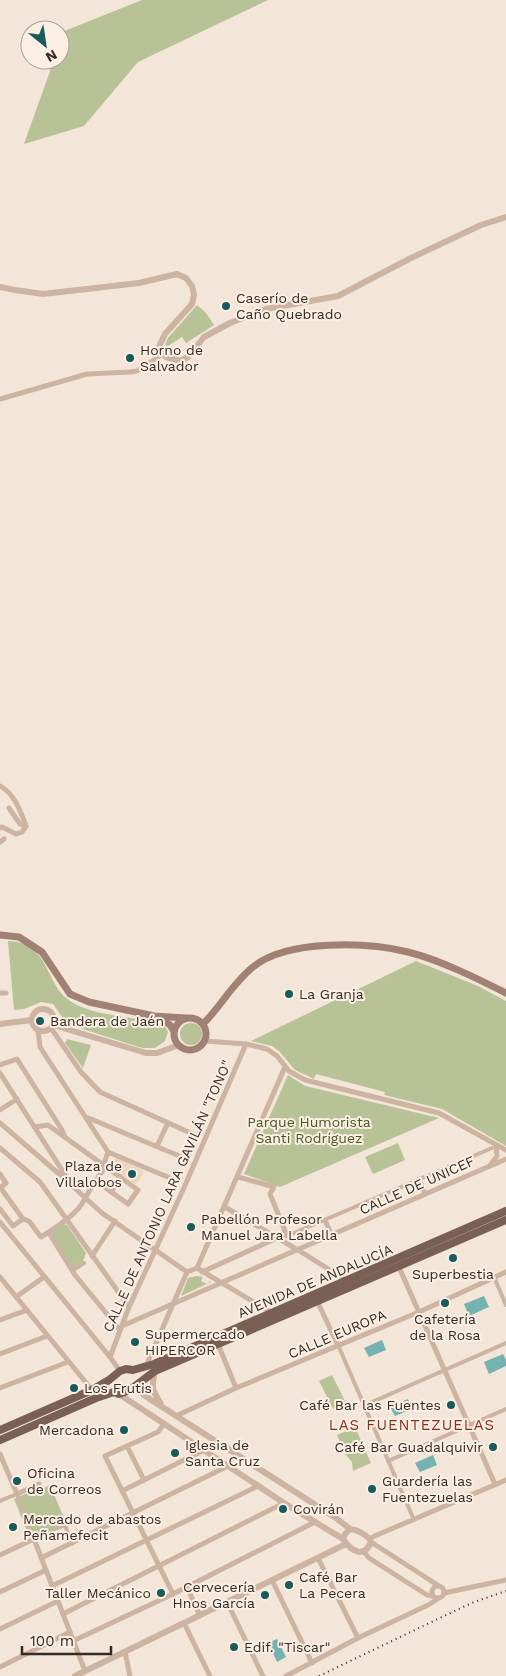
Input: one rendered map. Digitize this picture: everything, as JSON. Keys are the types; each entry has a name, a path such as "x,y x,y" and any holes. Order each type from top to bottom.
{"main road":[{"path":"0,935 19,937 42,952 70,994 89,1002 159,1017 195,1018 206,1029 205,1041 198,1048 188,1050 179,1046 170,1025 159,1017"},
{"path":"203,1024 215,1012 235,984 254,966 270,956 298,948 372,946 409,952 450,967 506,993"},
{"path":"174,1031 178,1023 186,1018"},
{"name":"AVENIDA DE ANDALUCÍA","path":"136,1384 155,1371 317,1301 506,1211"},
{"name":"AVENIDA DE ANDALUCÍA","path":"132,1370 146,1366 346,1280 397,1263 506,1220"},
{"path":"0,1430 92,1390 110,1380 120,1371 132,1370 138,1377 136,1384 116,1393 96,1398 0,1440"},
{"path":"110,1380 110,1387 116,1393"}],"street":[{"path":"0,287 43,294 139,282 177,274 186,278 192,286 194,295 192,304 168,329 159,347 168,359 175,361 185,360 204,337 230,323 266,309 338,296 411,258 481,225 506,217"},
{"path":"0,399 87,374 130,372 137,370 163,354"},
{"path":"0,786 14,799 21,811 26,826"},
{"path":"9,808 20,824 26,826"},
{"path":"1,827 16,834 22,832 26,826"},
{"path":"43,1008 53,1014 52,1026 45,1031 38,1030 33,1026 32,1020 36,1011 43,1008"},
{"path":"0,1024 32,1020"},
{"path":"52,1026 146,1053 157,1053 179,1046"},
{"path":"52,1026 81,1072 100,1092 195,1135 184,1158 86,1117"},
{"path":"38,1030 40,1047 108,1152 170,1178"},
{"path":"205,1041 246,1044 267,1049 273,1052 285,1067 305,1080 439,1113 494,1146 506,1150"},
{"name":"CALLE DE ANTONIO LARA GAVILÁN \"TONO\"","path":"110,1357 129,1308 183,1190 246,1044"},
{"path":"0,1065 17,1059 65,1137"},
{"path":"146,1366 187,1272 197,1268 285,1067"},
{"path":"0,1072 71,1185"},
{"path":"0,1110 17,1100"},
{"path":"0,1123 102,1213 187,1272"},
{"path":"157,1146 168,1123"},
{"path":"35,1127 48,1125 138,1190 128,1204 96,1181"},
{"path":"488,1165 495,1161 497,1156 494,1146"},
{"path":"202,1272 277,1238 288,1236 494,1146"},
{"path":"0,1148 40,1182 129,1308"},
{"path":"0,1174 6,1183 0,1187 24,1219 29,1221 41,1237 67,1220 83,1202 84,1197 105,1165 108,1152"},
{"name":"CALLE DE UNICEF","path":"121,1328 488,1165 506,1159"},
{"path":"111,1192 121,1177"},
{"path":"238,1177 274,1187 270,1194 288,1236"},
{"path":"419,1179 425,1194"},
{"path":"224,1207 346,1280"},
{"path":"0,1209 13,1226 24,1219"},
{"path":"324,1220 331,1234"},
{"path":"92,1256 115,1221"},
{"path":"0,1222 120,1371"},
{"path":"48,1233 72,1271 121,1328"},
{"path":"72,1271 84,1262"},
{"path":"397,1263 495,1484"},
{"path":"197,1268 272,1313"},
{"name":"CALLE EUROPA","path":"176,1416 236,1388 419,1312 506,1272"},
{"path":"0,1277 92,1390"},
{"path":"16,1297 44,1277"},
{"path":"494,1277 506,1306"},
{"path":"317,1301 414,1520"},
{"path":"0,1320 27,1310"},
{"path":"0,1354 47,1336"},
{"path":"363,1406 506,1343"},
{"path":"218,1344 236,1388"},
{"path":"0,1388 68,1362"},
{"path":"155,1371 152,1385 153,1392 163,1408"},
{"path":"136,1384 145,1396 336,1518 350,1529 358,1531 443,1588 444,1593"},
{"path":"116,1393 359,1552 364,1552 369,1548 370,1540"},
{"path":"388,1461 506,1409"},
{"path":"164,1424 158,1432 105,1456 173,1594"},
{"path":"127,1446 144,1480"},
{"path":"122,1491 204,1450"},
{"path":"0,1454 74,1641 80,1674 318,1558 345,1542"},
{"path":"41,1558 134,1514 228,1466"},
{"path":"370,1540 506,1480"},
{"path":"0,1501 39,1484"},
{"path":"52,1586 258,1486"},
{"path":"63,1614 284,1503"},
{"path":"62,1517 72,1544"},
{"path":"74,1641 173,1594 315,1522"},
{"path":"52,1530 65,1525"},
{"path":"345,1542 345,1534 350,1529"},
{"path":"0,1555 34,1537"},
{"path":"364,1552 369,1558 427,1595 436,1597"},
{"path":"318,1558 358,1638"},
{"path":"0,1592 46,1570"},
{"path":"272,1580 312,1663"},
{"path":"286,1676 444,1593 506,1580"},
{"path":"436,1597 433,1588 439,1586"},
{"path":"187,1587 200,1616"},
{"path":"0,1629 58,1600"},
{"path":"227,1602 263,1676"},
{"path":"184,1623 210,1676"},
{"path":"0,1667 70,1632"},
{"path":"125,1652 130,1676"}],"green space":[{"path":"142,0 268,0 138,62 84,126 24,144 50,70 70,70 70,29"},
{"path":"197,305 206,313 214,325 186,343 182,337 168,346 165,345 168,338"},
{"path":"8,941 21,943 38,954 58,989 73,1003 102,1013 164,1024 168,1032 165,1041 155,1048 142,1048 67,1024 53,1004 41,1002 24,1009 14,1010"},
{"path":"416,961 478,986 506,1001 506,1146 442,1109 384,1095 385,1092 316,1074 314,1079 295,1070 279,1051 272,1046 251,1041"},
{"path":"191,1023 199,1026 202,1034 199,1042 191,1045 183,1042 180,1034 183,1026"},
{"path":"67,1039 91,1045 83,1068 65,1043"},
{"name":"Parque Humorista Santi Rodríguez","path":"288,1075 305,1086 439,1118 280,1187 244,1174"},
{"path":"398,1143 405,1160 373,1174 365,1157"},
{"path":"64,1224 67,1225 86,1253 83,1261 73,1268 51,1234"},
{"path":"203,1277 201,1281 207,1284 181,1296 188,1278"},
{"path":"332,1375 346,1403 333,1409 319,1381"},
{"path":"355,1427 371,1463 353,1471 352,1462 346,1455 337,1435"},
{"path":"50,1485 67,1525 37,1539 35,1534 29,1536 14,1499"}],"shaded area":[{"name":"Plaza de Villalobos","path":"117,1158 144,1171 141,1178 135,1184 111,1166 111,1161"}],"water":[{"path":"484,1296 489,1307 469,1316 464,1304"},
{"path":"382,1340 386,1350 369,1357 364,1348"},
{"path":"503,1354 506,1366 489,1374 484,1362"},
{"path":"408,1399 412,1409 395,1416 390,1407"},
{"path":"433,1455 437,1465 420,1472 415,1463"},
{"path":"277,1639 286,1657 277,1662 268,1643"}],"railway":[{"path":"319,1676 474,1602 506,1591"}],"place":[{"name":"Caserío de Caño Quebrado","path":"226,306"},
{"name":"Horno de Salvador","path":"130,358"},
{"name":"La Granja","path":"289,994"},
{"name":"Bandera de Jaén","path":"40,1021"},
{"name":"Plaza de Villalobos","path":"132,1174"},
{"name":"Pabellón Profesor Manuel Jara Labella","path":"191,1227"},
{"name":"Superbestia","path":"453,1258"},
{"name":"Cafetería de la Rosa","path":"445,1303"},
{"name":"Supermercado HIPERCOR","path":"135,1342"},
{"name":"Los Frutis","path":"74,1388"},
{"name":"Café Bar las Fuentes","path":"451,1405"},
{"name":"Mercadona","path":"124,1430"},
{"name":"Café Bar Guadalquivir","path":"493,1447"},
{"name":"Iglesia de Santa Cruz","path":"175,1453"},
{"name":"Oficina de Correos","path":"17,1481"},
{"name":"Guardería las Fuentezuelas","path":"372,1489"},
{"name":"Covirán","path":"283,1509"},
{"name":"Mercado de abastos Peñamefecit","path":"13,1527"},
{"name":"Café Bar La Pecera","path":"289,1585"},
{"name":"Taller Mecánico","path":"161,1593"},
{"name":"Cervecería Hnos García","path":"265,1595"},
{"name":"Edif. \"Tiscar\"","path":"234,1647"}],"district":[{"name":"LAS FUENTEZUELAS","path":"412,1425"}]}
